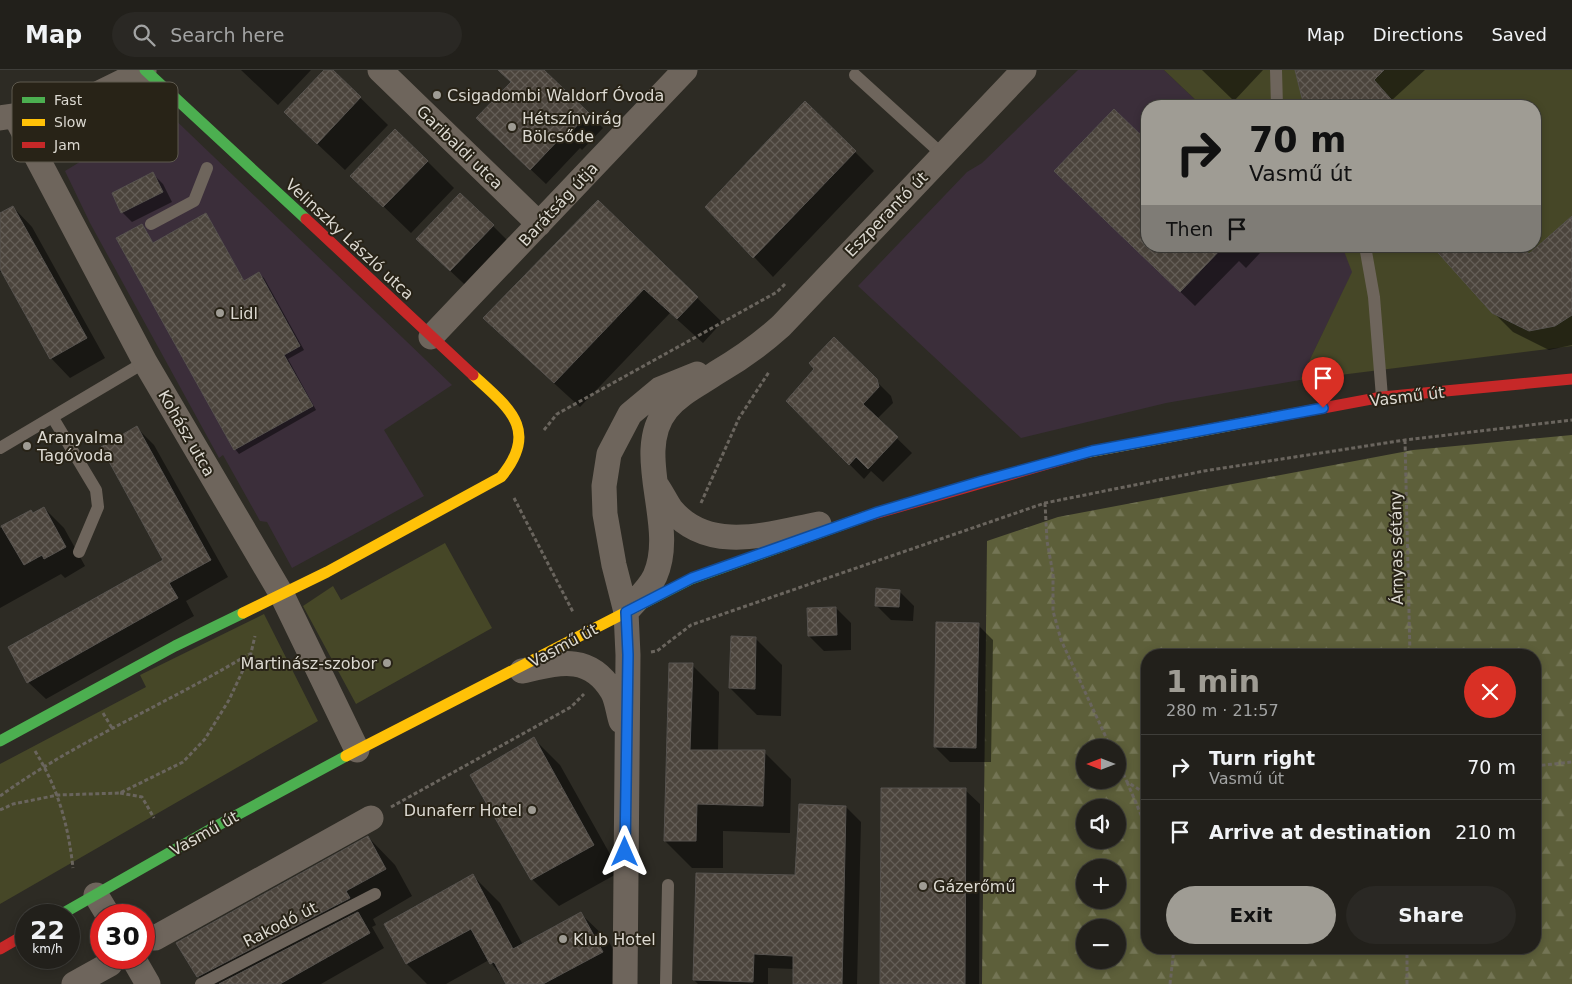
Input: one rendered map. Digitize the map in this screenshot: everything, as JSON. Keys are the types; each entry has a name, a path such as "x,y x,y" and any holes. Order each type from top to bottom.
{"street":[{"path":"120,82 144,70"},
{"name":"Velinszky László utca","path":"144,70 157,82"},
{"name":"Garibaldi utca","path":"380,70 539,224"},
{"name":"Eszperantó út","path":"626,612 655,576 661,545 657,486 652,462 653,445 657,427 667,409 680,396 746,355 781,326 1024,70"},
{"name":"Barátság útja","path":"431,337 539,224 672,74"},
{"name":"Velinszky László utca","path":"178,101 506,406 515,419 521,439 516,461 501,477 282,595"},
{"name":"Kohász utca","path":"33,162 145,362 282,595 357,750"},
{"name":"Eszperantó út","path":"626,612 614,565 605,514 604,486 609,454 630,414 660,389 746,355"},
{"name":"Vasmű út","path":"103,904 203,833 357,750 692,578 878,512 1092,451 1382,397 1572,379"},
{"name":"Eszperantó út","path":"657,486 672,510 693,526 719,537 746,538 878,512"},
{"path":"0,741 175,646 282,595"},
{"path":"625,984 626,612"},
{"path":"508,674 566,662 581,664 596,673 613,692 627,746"},
{"path":"155,938 371,818"},
{"path":"0,948 15,940"},
{"path":"74,984 105,969"},
{"path":"130,969 148,984"}],"lane":[{"path":"1276,70 1277,100"},
{"path":"855,75 943,155"},
{"path":"151,224 194,201 207,168"},
{"path":"1366,252 1374,297 1382,397"},
{"path":"0,448 145,362"},
{"path":"53,418 96,490 98,506 79,552"},
{"path":"666,984 668,885"},
{"name":"Rakodó út","path":"201,984 374,894"}],"path":[{"path":"557,414 699,337 777,292 789,281"},
{"path":"700,503 739,418 769,372"},
{"path":"657,651 691,625 1045,503 1204,471 1405,440 1572,420"},
{"name":"Árnyas sétány","path":"1405,440 1410,649"},
{"path":"512,494 563,594"},
{"path":"1045,503 1046,541 1052,574 1052,611 1061,640 1107,739"},
{"path":"120,793 184,762 205,739 230,700 251,653 255,634"},
{"path":"0,796 44,765 112,728 185,692 251,653"},
{"path":"371,818 571,707 586,690"},
{"path":"101,710 112,728"},
{"path":"32,746 44,765 58,795 69,834 73,868"},
{"path":"1541,765 1572,762"},
{"path":"1127,782 1141,791"},
{"path":"1127,782 1141,815"},
{"path":"0,810 13,804 58,795 120,793 142,797 154,818"},
{"path":"1170,984 1173,954"},
{"path":"1407,954 1407,984"}],"shaded area":[{"path":"1078,70 1164,70 1196,100 1141,100 1141,252 1345,252 1353,271 1300,380 1166,403 1021,438 858,286 967,172 982,163"},
{"path":"178,122 452,385 384,430 424,496 292,568 267,522 260,521 223,455 219,458 90,223 65,171 80,162 178,162"}],"green space":[{"path":"1164,70 1572,70 1572,346 1300,380 1352,272 1344,252 1541,252 1541,100 1196,100"},
{"path":"1572,435 1572,984 982,984 987,541 1058,517 1413,450"},
{"path":"445,543 492,628 356,704 303,606 333,586 341,600"},
{"path":"264,614 318,721 0,904 0,764 146,687 140,675"}],"building":[{"path":"324,70 333,70 361,97 317,144 284,112"},
{"path":"498,70 544,70 589,113 567,136 564,134 530,170 476,118 511,82"},
{"path":"1295,70 1384,70 1374,80 1392,100 1302,100"},
{"path":"805,101 856,151 753,258 705,207"},
{"path":"1114,109 1141,135 1141,252 1218,252 1180,292 1054,171"},
{"path":"395,129 428,161 383,207 350,176"},
{"path":"153,172 163,192 121,213 112,193"},
{"path":"460,193 494,225 450,271 416,239"},
{"path":"598,200 698,297 677,319 644,289 554,383 483,318"},
{"path":"13,206 87,338 50,359 0,269 0,213"},
{"name":"Lidl","path":"206,213 244,281 259,272 300,346 284,355 313,406 234,450 116,238 142,224 153,243"},
{"path":"1572,216 1572,315 1555,326 1529,331 1492,313 1437,252 1527,252 1529,254 1531,252 1541,252 1541,243"},
{"path":"834,337 877,379 879,387 863,404 898,437 868,469 856,457 849,465 786,401 814,369 809,363"},
{"path":"137,426 211,560 169,583 178,598 27,683 8,647 163,560 101,447"},
{"path":"44,507 66,547 44,559 42,555 24,565 1,526 31,510 33,513"},
{"path":"876,588 900,590 899,607 875,606"},
{"path":"836,607 837,635 808,636 807,608"},
{"path":"936,622 979,623 976,748 934,747"},
{"path":"731,636 756,637 755,689 729,688"},
{"path":"669,663 693,663 690,750 765,750 763,806 697,804 696,841 664,841"},
{"name":"Dunaferr Hotel","path":"534,737 594,845 531,880 470,775"},
{"name":"Gázerőmű","path":"881,788 966,788 965,984 880,984"},
{"path":"799,804 846,806 842,984 793,984 793,956 754,954 753,982 693,980 696,873 795,875"},
{"path":"368,836 386,869 346,891 350,898 197,977 176,943"},
{"name":"Klub Hotel","path":"473,874 513,949 581,912 603,952 543,984 506,984 494,962 490,964 471,929 406,964 384,924"},
{"path":"358,912 370,933 280,984 219,984"}],"traffic: fast":[{"path":"145,70 158,82"},
{"path":"178,101 306,219"},
{"path":"642,604 691,579 864,517"},
{"path":"0,741 175,646 243,613"},
{"path":"79,904 211,829 346,756"}],"traffic: slow":[{"path":"243,613 327,572 501,477 518,446 519,433 508,409 473,375"},
{"path":"1089,452 1275,417"},
{"path":"346,756 642,604"}],"traffic: jam":[{"path":"306,219 473,375"},
{"path":"1275,417 1382,397 1572,379"},
{"path":"864,517 1089,452"},
{"path":"0,949 15,940"}],"place":[{"name":"Csigadombi Waldorf Óvoda","path":"437,95"},
{"name":"Hétszínvirág Bölcsőde","path":"512,127"},
{"name":"Lidl","path":"220,313"},
{"name":"Aranyalma Tagóvoda","path":"27,446"},
{"name":"Martinász-szobor","path":"387,663"},
{"name":"Dunaferr Hotel","path":"532,810"},
{"name":"Gázerőmű","path":"923,886"},
{"name":"Klub Hotel","path":"563,939"}],"route":[{"path":"625,852 628,655 626,612 692,578 878,512 982,481 1092,451 1323,408"}]}
